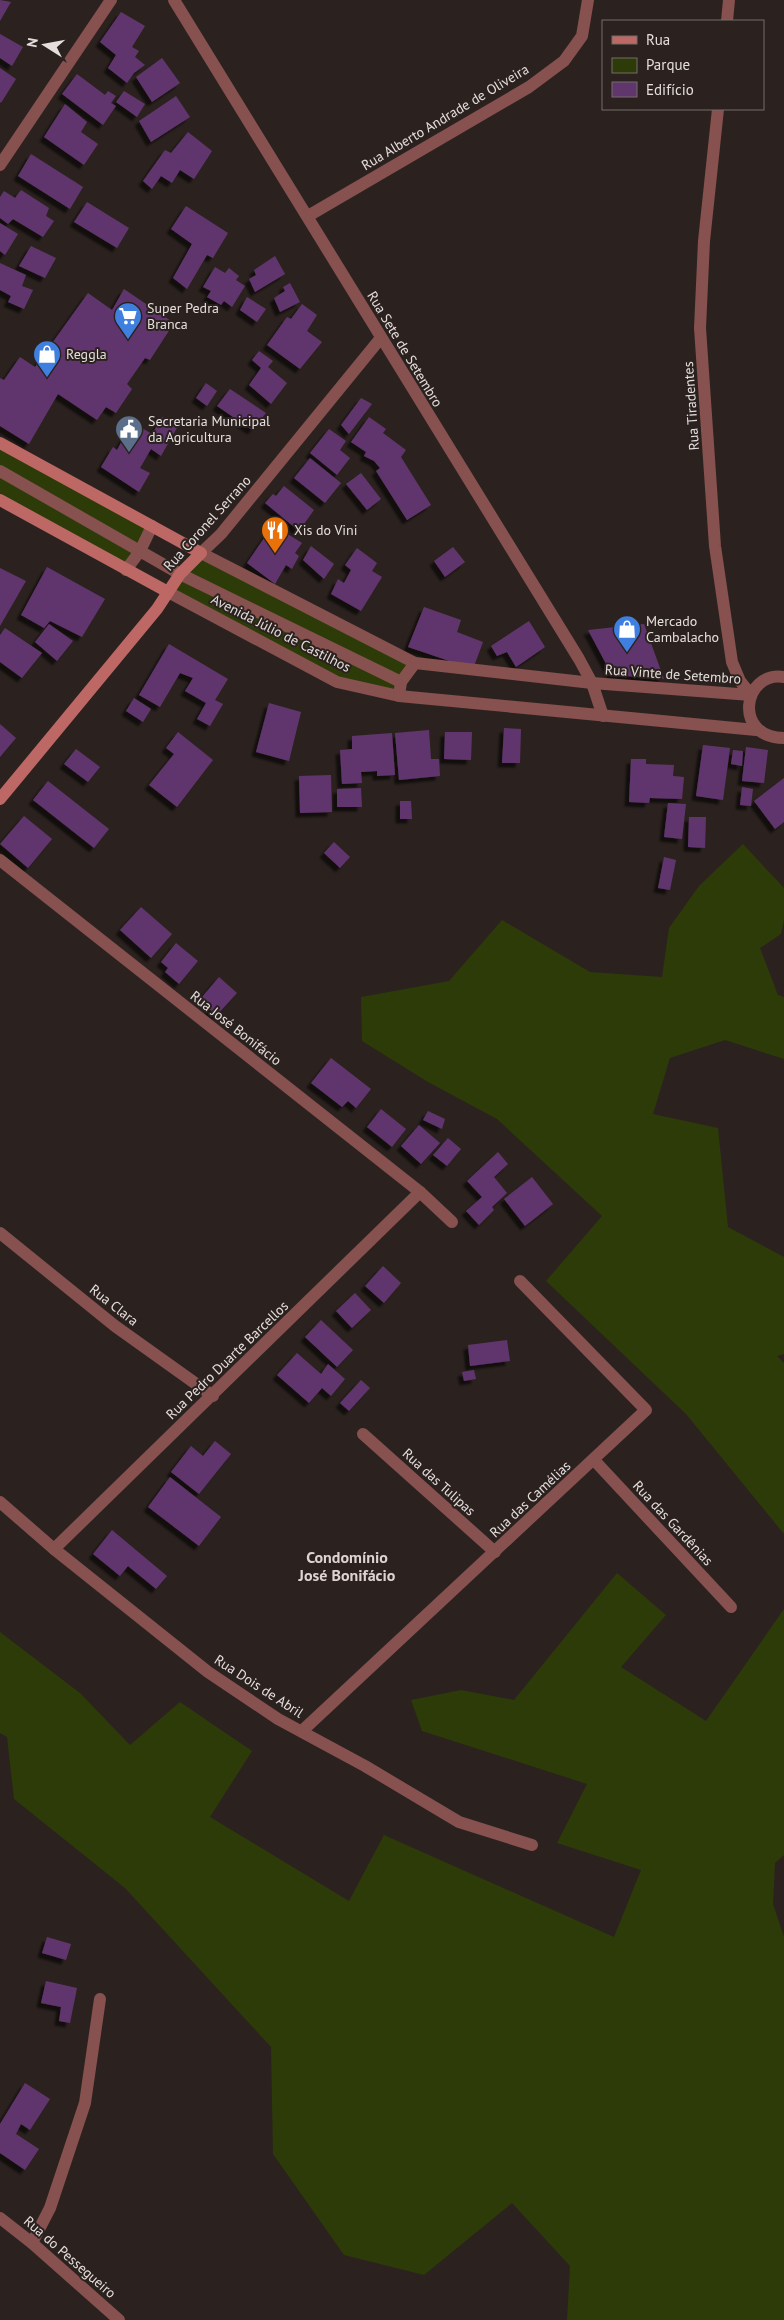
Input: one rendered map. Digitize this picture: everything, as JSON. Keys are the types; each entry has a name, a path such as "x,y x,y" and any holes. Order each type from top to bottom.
{"main road":[{"path":"0,444 201,553"},
{"name":"Avenida Júlio de Castilhos","path":"0,500 168,592"},
{"name":"Rua Coronel Serrano","path":"0,799 151,616 180,574 201,553"}],"street":[{"path":"0,165 111,0"},
{"name":"Rua Sete de Setembro","path":"174,0 308,216 380,338 592,683 603,716"},
{"name":"Rua Alberto Andrade de Oliveira","path":"308,216 529,87 564,61 582,36 588,0"},
{"path":"727,20 729,0"},
{"name":"Rua Tiradentes","path":"718,110 704,241 700,328 715,546 732,662 740,681 751,695"},
{"name":"Rua Coronel Serrano","path":"201,553 221,534 380,338"},
{"path":"0,471 180,574 401,682"},
{"path":"126,570 140,551 152,526"},
{"path":"201,553 415,663 592,683"},
{"name":"Avenida Júlio de Castilhos","path":"168,592 337,682 399,696 603,716"},
{"path":"399,696 401,682 415,663"},
{"path":"756,730 750,719 748,708 751,695 762,682 771,678 784,678"},
{"name":"Rua Vinte de Setembro","path":"592,683 751,695"},
{"path":"603,716 756,730 774,738 784,738"},
{"name":"Rua José Bonifácio","path":"0,860 420,1192 452,1222"},
{"name":"Rua Pedro Duarte Barcellos","path":"54,1549 420,1192"},
{"name":"Rua Clara","path":"0,1233 115,1326 213,1396"},
{"name":"Rua das Camélias","path":"302,1731 646,1410 520,1281"},
{"name":"Rua das Tulipas","path":"364,1434 495,1552"},
{"name":"Rua das Gardênias","path":"594,1460 731,1607"},
{"name":"Rua Dois de Abril","path":"0,1502 54,1549 208,1672 278,1718 459,1822 532,1845"},
{"path":"32,2242 50,2208 85,2103 100,2000"},
{"name":"Rua do Pessegueiro","path":"0,2218 32,2242 119,2320"}],"green space":[{"path":"0,443 152,526 126,570 0,500"},
{"path":"201,553 415,663 399,696 337,682 168,592"},
{"path":"743,844 784,888 784,919 781,934 760,948 778,995 784,997 784,1059 725,1040 670,1058 653,1114 718,1128 728,1227 784,1257 784,1354 777,1356 784,1363 784,1534 686,1414 546,1281 602,1216 497,1119 428,1082 362,1041 361,997 449,981 502,920 590,972 662,977 669,928 699,886"},
{"path":"617,1573 666,1615 621,1667 706,1721 784,1609 784,1855 775,1863 773,1904 784,1937 784,2320 567,2320 570,2266 512,2203 424,2275 344,2255 273,2154 271,2047 125,1888 14,1799 7,1737 0,1733 0,1632 80,1693 130,1745 180,1702 252,1751 210,1817 349,1901 384,1835 614,1937 641,1870 557,1843 587,1784 422,1731 411,1700 461,1690 514,1700"}],"building":[{"path":"0,0 11,2 0,21"},
{"path":"121,12 145,26 132,47 139,51 135,57 145,65 134,73 127,83 108,68 116,55 100,42"},
{"path":"0,34 23,47 12,66 0,58"},
{"path":"162,58 180,83 152,102 136,77"},
{"path":"0,68 16,79 1,103 0,102"},
{"path":"77,74 105,95 108,91 116,96 111,103 116,106 103,125 62,94"},
{"path":"124,91 145,104 137,117 116,102"},
{"path":"176,96 190,117 151,142 139,121"},
{"path":"65,104 87,122 81,132 98,144 84,165 44,137"},
{"path":"188,132 212,151 194,179 180,170 172,183 161,176 152,189 143,181 165,150 171,153"},
{"path":"31,154 83,187 70,209 18,176"},
{"path":"21,190 49,208 46,216 54,221 43,237 13,219 8,224 0,218 0,197 4,191 15,198"},
{"path":"87,202 129,228 117,248 74,222"},
{"path":"186,206 228,233 213,258 207,255 187,289 173,278 192,244 171,229"},
{"path":"0,223 18,234 5,255 0,251"},
{"path":"31,246 56,258 45,278 19,266"},
{"path":"275,256 285,274 255,292 249,279 256,275 254,270"},
{"path":"0,263 26,275 22,286 33,290 24,309 8,302 11,296 0,290"},
{"path":"215,267 225,273 229,268 239,276 236,280 245,286 232,307 224,301 221,305 207,297 211,291 203,287"},
{"path":"290,283 300,302 280,312 274,298 285,291 283,287"},
{"path":"124,289 174,323 150,360 145,358 127,384 132,389 116,413 106,407 97,420 58,394 29,444 0,426 0,378 4,380 20,357 35,367 88,293 112,310"},
{"path":"247,297 266,309 257,322 240,310"},
{"path":"302,304 317,315 307,331 322,342 300,369 267,345 287,317 291,319"},
{"path":"259,351 273,361 268,367 287,383 271,404 249,385 261,368 252,360"},
{"path":"206,383 217,391 207,406 196,398"},
{"path":"230,389 266,413 252,430 217,406"},
{"path":"361,398 372,404 349,434 341,425"},
{"name":"Secretaria Municipal da Agricultura","path":"162,417 178,426 161,456 151,449 140,468 150,473 139,492 101,467 113,447 117,450 132,422 152,434"},
{"path":"369,417 386,429 383,433 406,450 401,457 431,505 407,520 376,471 380,468 374,461 364,456 366,452 351,442"},
{"path":"329,429 346,441 340,450 350,458 337,475 310,453"},
{"path":"310,458 341,483 325,503 294,478"},
{"path":"361,473 381,499 367,510 346,484"},
{"path":"284,486 314,510 299,531 265,503 273,494 276,496"},
{"name":"Xis do Vini","path":"273,525 302,543 295,553 299,556 292,569 286,565 275,584 247,563"},
{"path":"311,546 334,564 324,579 303,560"},
{"path":"453,547 465,562 445,577 434,561"},
{"path":"357,548 377,563 372,571 382,577 361,611 331,594 338,579 344,583 351,570 345,565"},
{"path":"47,567 105,599 82,637 50,621 44,628 21,615"},
{"path":"0,568 26,581 0,626"},
{"path":"424,607 461,620 457,632 483,642 473,669 408,647"},
{"path":"529,621 545,647 516,667 507,652 497,656 491,646"},
{"path":"49,624 73,641 57,661 35,642"},
{"name":"Mercado Cambalacho","path":"644,624 664,679 612,675 588,630"},
{"path":"5,628 42,653 22,678 0,662 0,635"},
{"path":"169,644 228,679 215,700 223,704 210,726 197,719 206,703 185,691 193,678 180,673 160,707 139,695"},
{"path":"134,698 151,709 143,722 126,711"},
{"path":"269,703 301,712 289,761 256,752"},
{"path":"0,724 16,738 0,757"},
{"path":"504,728 521,729 520,763 502,763"},
{"path":"429,730 431,759 439,759 440,776 399,780 395,733"},
{"path":"178,732 213,760 177,807 149,785 174,754 166,748"},
{"path":"445,732 472,732 471,760 444,759"},
{"path":"392,733 395,775 377,776 377,771 361,772 362,783 342,784 340,750 352,749 352,736"},
{"path":"703,745 730,748 723,800 696,796"},
{"path":"746,747 768,750 764,783 742,781"},
{"path":"76,749 100,767 88,782 64,764"},
{"path":"733,750 743,751 742,766 731,764"},
{"path":"631,759 646,759 646,764 674,765 673,776 684,777 682,799 650,798 649,803 629,802"},
{"path":"331,775 332,812 300,813 299,776"},
{"path":"784,778 784,822 775,829 754,801"},
{"path":"48,781 109,829 94,848 33,800"},
{"path":"742,787 753,789 751,806 740,805"},
{"path":"361,788 362,807 337,807 337,789"},
{"path":"400,801 411,801 412,819 400,819"},
{"path":"668,803 686,804 682,839 664,837"},
{"path":"24,816 52,839 28,868 0,844"},
{"path":"689,817 706,817 705,848 688,847"},
{"path":"334,842 350,857 340,868 324,853"},
{"path":"664,857 676,860 670,890 658,888"},
{"path":"141,907 172,934 151,958 120,930"},
{"path":"176,943 198,961 179,984 165,972 168,968 161,962"},
{"path":"219,977 237,993 217,1015 209,1009 212,1006 202,997"},
{"path":"331,1058 371,1089 356,1108 348,1101 342,1107 311,1083"},
{"path":"381,1109 406,1129 392,1147 367,1127"},
{"path":"428,1111 445,1119 442,1129 423,1120"},
{"path":"419,1125 440,1143 421,1164 401,1146"},
{"path":"448,1138 461,1149 447,1166 433,1155"},
{"path":"498,1152 508,1164 494,1177 507,1193 492,1207 494,1210 479,1225 466,1211 482,1197 467,1181"},
{"path":"532,1177 553,1204 525,1226 504,1199"},
{"path":"383,1266 401,1283 384,1303 365,1286"},
{"path":"355,1293 371,1310 352,1328 336,1311"},
{"path":"321,1320 353,1350 337,1367 305,1337"},
{"path":"507,1340 510,1361 470,1366 468,1345"},
{"path":"297,1353 321,1374 328,1364 345,1379 331,1396 322,1388 309,1403 277,1375"},
{"path":"474,1370 476,1379 464,1381 462,1372"},
{"path":"361,1380 370,1388 349,1411 340,1403"},
{"path":"215,1441 231,1454 199,1494 171,1472 191,1446 203,1456"},
{"path":"170,1477 221,1517 199,1546 148,1507"},
{"path":"112,1530 167,1576 156,1589 128,1566 120,1576 93,1554"},
{"path":"47,1937 71,1944 66,1960 42,1953"},
{"path":"46,1981 77,1988 70,2023 59,2021 61,2007 41,2003"},
{"path":"25,2083 50,2099 30,2130 21,2124 16,2134 39,2149 25,2170 0,2153 0,2124"}],"place":[{"name":"Super Pedra Branca","path":"128,340"},
{"name":"Reggla","path":"47,378"},
{"name":"Secretaria Municipal da Agricultura","path":"129,453"},
{"name":"Xis do Vini","path":"275,554"},
{"name":"Mercado Cambalacho","path":"627,653"}],"district":[{"name":"Condomínio José Bonifácio","path":"347,1566"}]}
